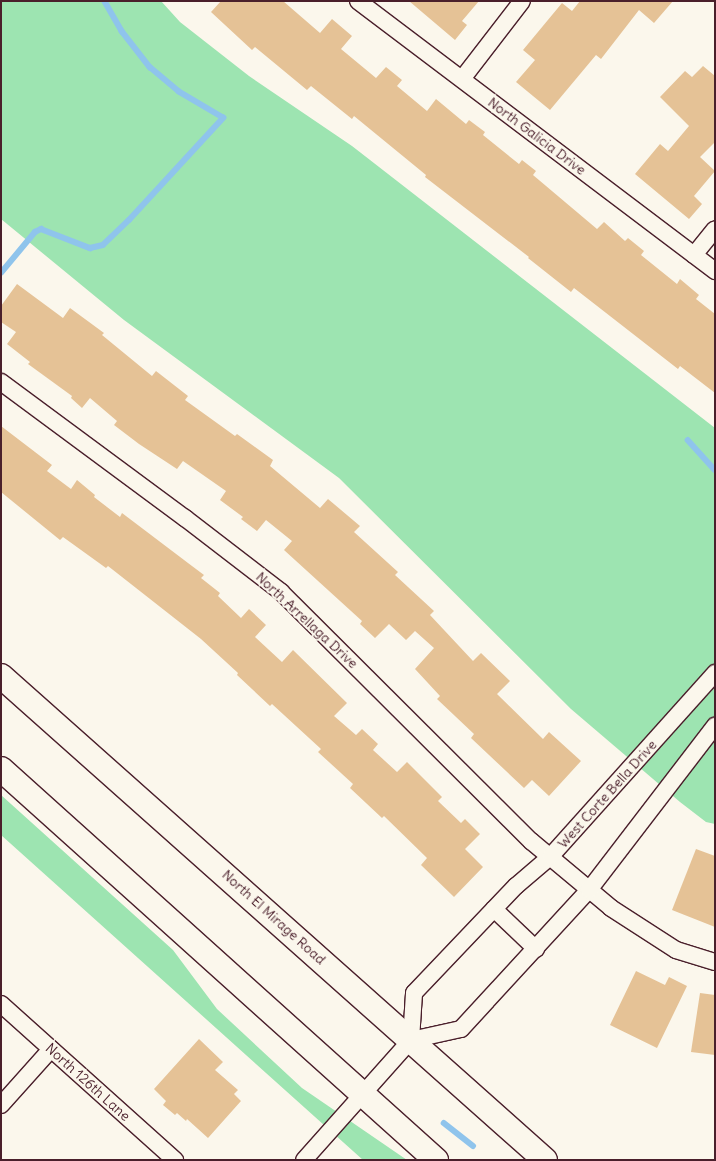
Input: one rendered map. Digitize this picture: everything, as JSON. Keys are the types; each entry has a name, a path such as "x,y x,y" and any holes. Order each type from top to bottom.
{"main road":[{"name":"North El Mirage Road","path":"1,676 545,1160"},
{"path":"1,769 436,1160"}],"street":[{"name":"North Galicia Drive","path":"358,1 715,270"},
{"path":"462,79 522,1"},
{"path":"694,255 715,229"},
{"name":"North Arrellaga Drive","path":"1,382 185,518 281,592 530,842 551,856 589,890 660,942 693,957 715,962"},
{"name":"West Corte Bella Drive","path":"411,1040 414,993 516,886 551,856 715,673"},
{"path":"304,1160 411,1040 461,1029 589,890 715,726"},
{"path":"494,910 536,949"},
{"name":"North 126th Lane","path":"1,1004 175,1160"},
{"path":"1,1105 51,1049"}],"green space":[{"path":"1,1 161,1 180,22 249,76 352,146 715,428 715,824 706,822 680,802 571,709 339,478 124,320 1,219"},
{"path":"1,795 173,950 217,1009 302,1088 407,1160 363,1160 1,835"}],"building":[{"path":"221,1 283,1 320,33 332,19 352,36 341,49 376,78 386,67 402,80 397,86 427,111 436,99 466,124 469,120 485,132 483,135 519,164 522,160 536,171 533,175 597,229 604,222 625,241 628,238 644,251 641,255 677,284 680,279 699,295 696,299 715,314 715,393 680,366 678,369 574,288 571,292 529,257 425,177 426,175 354,116 352,119 311,86 307,90 255,47 252,50 211,12"},
{"path":"409,1 479,1 462,21 467,25 455,40"},
{"path":"580,1 673,1 654,23 639,10 601,59 596,55 550,110 516,82 535,60 523,50 562,3 572,11"},
{"path":"703,66 715,76 715,142 700,157 715,171 694,196 702,204 689,219 635,174 660,144 668,151 689,126 660,97 685,71 692,77"},
{"path":"17,284 63,318 70,308 104,333 102,335 152,376 156,371 188,396 185,400 235,436 237,434 273,460 270,466 320,508 328,499 360,526 354,532 398,572 395,575 434,611 430,615 473,661 481,653 510,681 497,694 543,739 549,732 581,761 549,796 532,780 524,788 471,738 474,734 437,699 440,696 415,669 434,648 415,631 406,640 389,624 375,638 360,624 362,621 284,550 292,541 266,520 257,531 241,519 243,517 220,500 226,491 183,461 177,469 139,444 114,425 117,421 90,398 82,408 71,398 72,396 28,364 30,362 7,344 16,332 1,322 1,306"},
{"path":"1,426 52,465 47,471 71,489 77,480 95,495 94,497 120,517 122,513 204,575 201,578 220,593 218,596 241,618 249,609 266,625 255,637 282,662 293,650 347,703 334,716 356,735 362,729 378,744 373,750 397,772 407,762 442,797 438,801 461,823 465,819 480,834 465,849 483,867 454,897 421,865 427,858 384,816 382,818 350,788 353,784 318,752 321,749 272,704 270,706 201,639 108,566 106,568 63,537 60,540 1,492"},
{"path":"696,849 715,856 715,927 672,910"},
{"path":"636,971 665,985 669,977 687,986 657,1048 610,1025"},
{"path":"700,993 715,995 715,1055 691,1052"},
{"path":"199,1039 223,1062 215,1070 238,1090 234,1094 241,1101 208,1138 187,1119 186,1121 177,1113 175,1115 163,1105 166,1101 154,1089"}],"waterway":[{"path":"1,273 35,232 41,229 90,248 103,245 129,220 223,118 179,92 150,68 122,32 104,1"},
{"path":"688,440 715,470"},
{"path":"444,1123 473,1146"}]}
